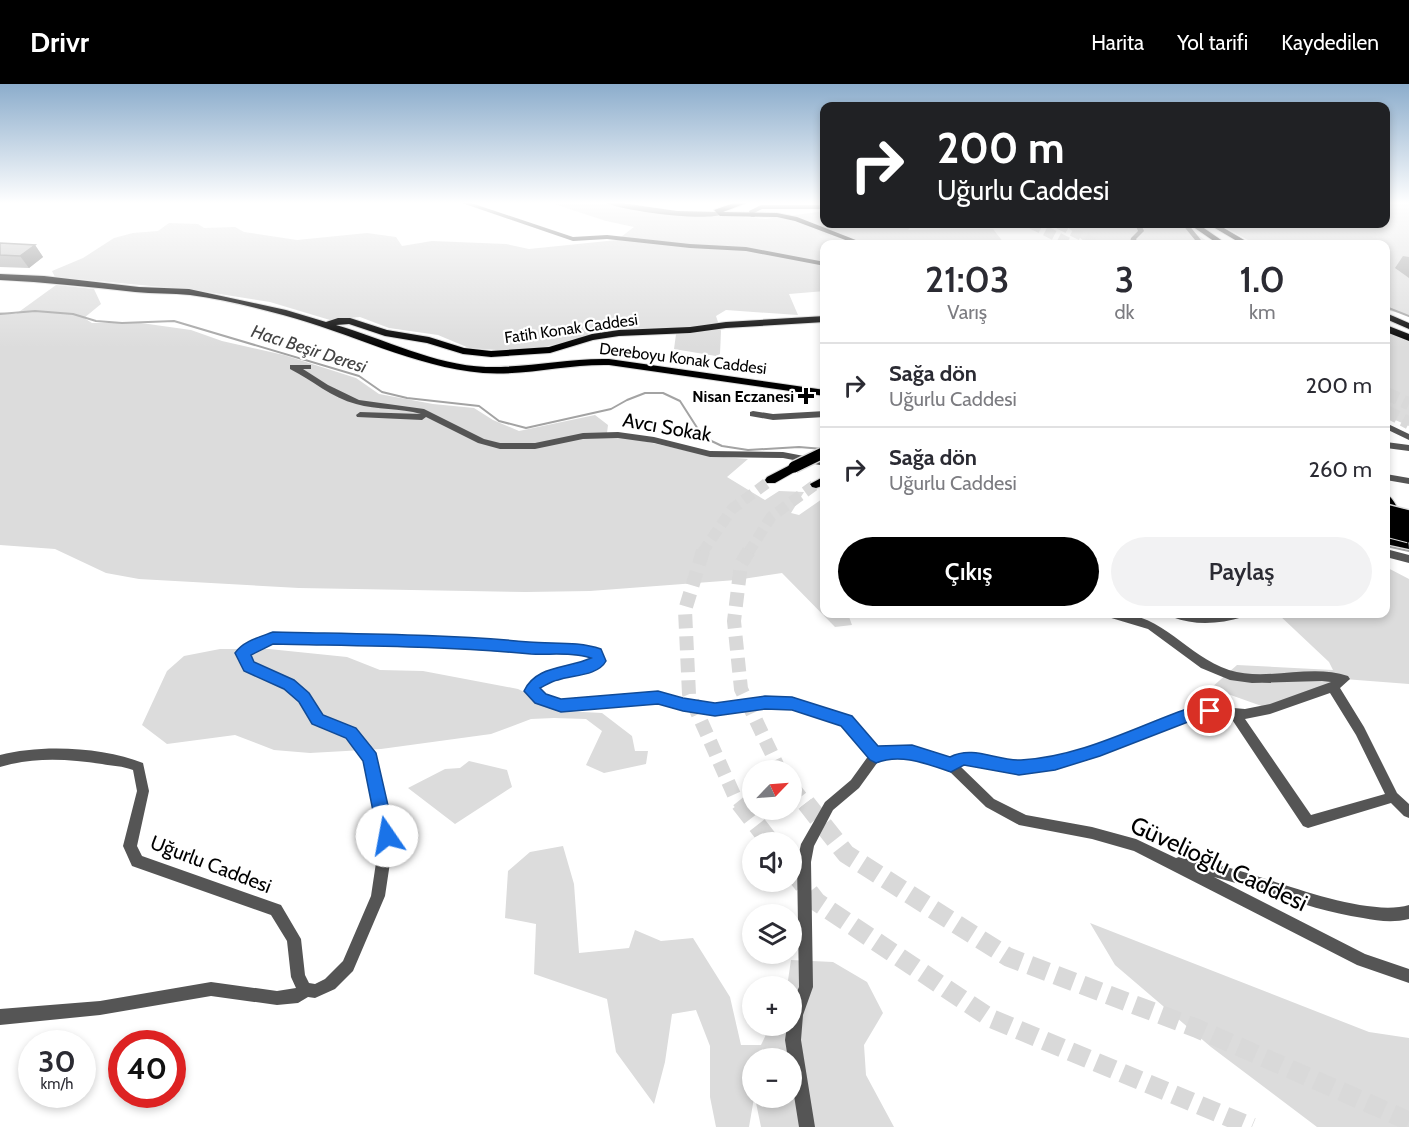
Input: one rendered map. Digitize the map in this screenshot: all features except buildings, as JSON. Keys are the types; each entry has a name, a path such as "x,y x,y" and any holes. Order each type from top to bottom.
{"highway":[{"path":"1390,532 1408,541"}],"main road":[{"name":"Dereboyu Konak Caddesi","path":"0,277 44,279 140,290 189,292 286,313 442,364 484,370 530,369 579,361 609,362 766,382 820,392"},
{"path":"1390,317 1409,325"},
{"name":"Fatih Konak Caddesi","path":"327,325 338,321 350,321 385,333 429,340 463,351 491,354 550,350 592,337 619,333 690,330 726,324 820,319"},
{"path":"1390,327 1409,333"},
{"path":"1390,328 1409,338"},
{"path":"771,480 820,454"},
{"path":"1390,506 1408,541"},
{"path":"1390,511 1409,516"},
{"path":"1390,522 1409,526"},
{"path":"1390,539 1408,541"}],"street":[{"path":"755,251 820,263"},
{"name":"Avcı Sokak","path":"308,367 293,367 325,387 357,402 421,411 481,441 500,446 535,446 582,436 618,435 654,440 710,454 783,455 820,462"},
{"path":"753,414 773,417 820,414"},
{"name":"Avcı Sokak","path":"360,415 437,418"},
{"path":"1390,428 1409,437"},
{"path":"1390,446 1409,448"},
{"path":"1390,478 1409,481"},
{"path":"1390,554 1409,558"},
{"path":"807,1127 793,1040 795,1015 806,987 804,862 808,844 829,806 855,784 876,755 889,752 912,753 951,765 963,758 1019,767 1055,763 1100,749 1192,713 1210,711 1245,714 1270,709 1333,687 1344,680 1322,676 1252,678 1230,675 1205,665 1152,626 1125,618"},
{"path":"1188,618 1213,621 1224,618"},
{"path":"0,1017 100,1008 211,989 277,998 298,996 305,989 315,992 330,984 348,966 378,896 387,836 371,758 351,733 317,719 304,697 289,684 249,666 242,653 273,638 469,642 551,650 581,649 596,653 599,661 582,669 554,674 535,684 531,691 541,699 561,706 658,697 683,705 715,710 765,703 792,704 847,721 876,755"},
{"path":"1333,687 1360,731 1393,797 1409,812"},
{"path":"1234,713 1308,822 1393,797"},
{"name":"Uğurlu Caddesi","path":"0,761 15,756 42,753 127,762 139,767 143,790 130,846 137,861 276,910 294,939 298,977 305,989"},
{"name":"Güvelioğlu Caddesi","path":"951,765 990,803 1024,821 1092,833 1136,845 1362,960 1409,976"},
{"path":"1172,863 1204,867 1342,909 1399,916 1409,912"}],"shaded area":[{"path":"94,251 820,251 820,291 789,294 798,315 726,310 716,316 721,331 720,354 716,356 674,349 677,327 620,329 544,347 497,350 469,348 438,335 389,328 360,317 330,320 270,302 194,290 55,277 52,271"},
{"path":"1390,251 1409,251 1409,315 1390,311"},
{"path":"56,285 94,289 101,304 84,318 92,323 141,323 191,330 222,341 284,355 356,378 379,394 433,404 474,408 493,420 519,431 595,415 608,425 607,433 711,456 748,459 727,477 765,500 779,491 804,492 791,513 799,515 820,500 820,612 782,573 736,580 590,591 299,588 139,579 106,573 55,549 0,545 0,312 16,314"},
{"path":"1390,333 1409,342 1409,426 1390,418"},
{"path":"1390,569 1409,579 1409,684 1344,679 1270,709 1211,688 1237,665 1333,670 1329,662 1282,618 1390,618"},
{"path":"826,618 849,618 852,625 835,627"},
{"path":"220,649 269,649 347,657 380,670 423,671 518,689 564,711 602,713 632,736 635,751 648,751 646,764 604,773 586,765 602,731 586,719 531,719 491,734 381,749 310,753 274,750 235,735 167,744 142,725 167,671 184,656"},
{"path":"469,761 507,770 512,787 455,824 408,788 445,769 460,768"},
{"path":"563,846 574,884 579,953 629,948 635,930 661,941 693,938 730,997 741,1045 761,1045 765,1036 802,1036 802,976 789,976 790,964 802,964 802,961 833,962 867,982 883,1013 864,1045 866,1075 894,1127 761,1127 757,1108 802,1108 802,1048 742,1048 742,1108 752,1108 749,1127 716,1127 710,1097 710,1046 696,1010 672,1014 665,1062 654,1104 616,1052 607,999 534,974 536,924 505,918 508,871 530,852"},
{"path":"1090,923 1369,1032 1409,1038 1409,1127 1317,1127 1211,1047 1115,965"}],"waterway":[{"path":"1390,309 1409,316"},
{"name":"Hacı Beşir Deresi","path":"0,314 35,311 73,314 96,321 122,323 174,321 359,376 382,392 407,398 479,406 499,421 526,428 611,409 645,393 663,393 680,401 703,437 722,446 748,450 799,447 820,449"},
{"name":"Hacı Beşir Deresi","path":"1390,547 1409,551"}],"tunnel":[{"path":"1390,395 1409,404"},
{"path":"1390,413 1409,423"},
{"path":"703,552 732,509 771,480"},
{"path":"748,553 771,517 816,484"},
{"path":"749,551 741,564 734,621 741,689 775,760"},
{"path":"703,552 685,610 689,694 734,795 742,805"},
{"path":"802,799 807,805"},
{"path":"740,803 762,832"},
{"path":"806,803 846,854 1008,957 1196,1028 1409,1121"},
{"path":"802,883 817,902 990,1018 1252,1127"}],"place":[{"name":"Nisan Eczanesi","path":"806,396"}],"route":[{"path":"387,836 371,758 351,733 317,719 304,697 289,684 249,666 242,653 273,638 469,642 551,650 581,649 596,653 599,661 582,669 554,674 535,684 531,691 541,699 561,706 658,697 683,705 715,710 765,703 792,704 847,721 876,755 896,751 912,753 951,765 963,758 1019,767 1055,763 1100,749 1192,713 1210,711"}]}
